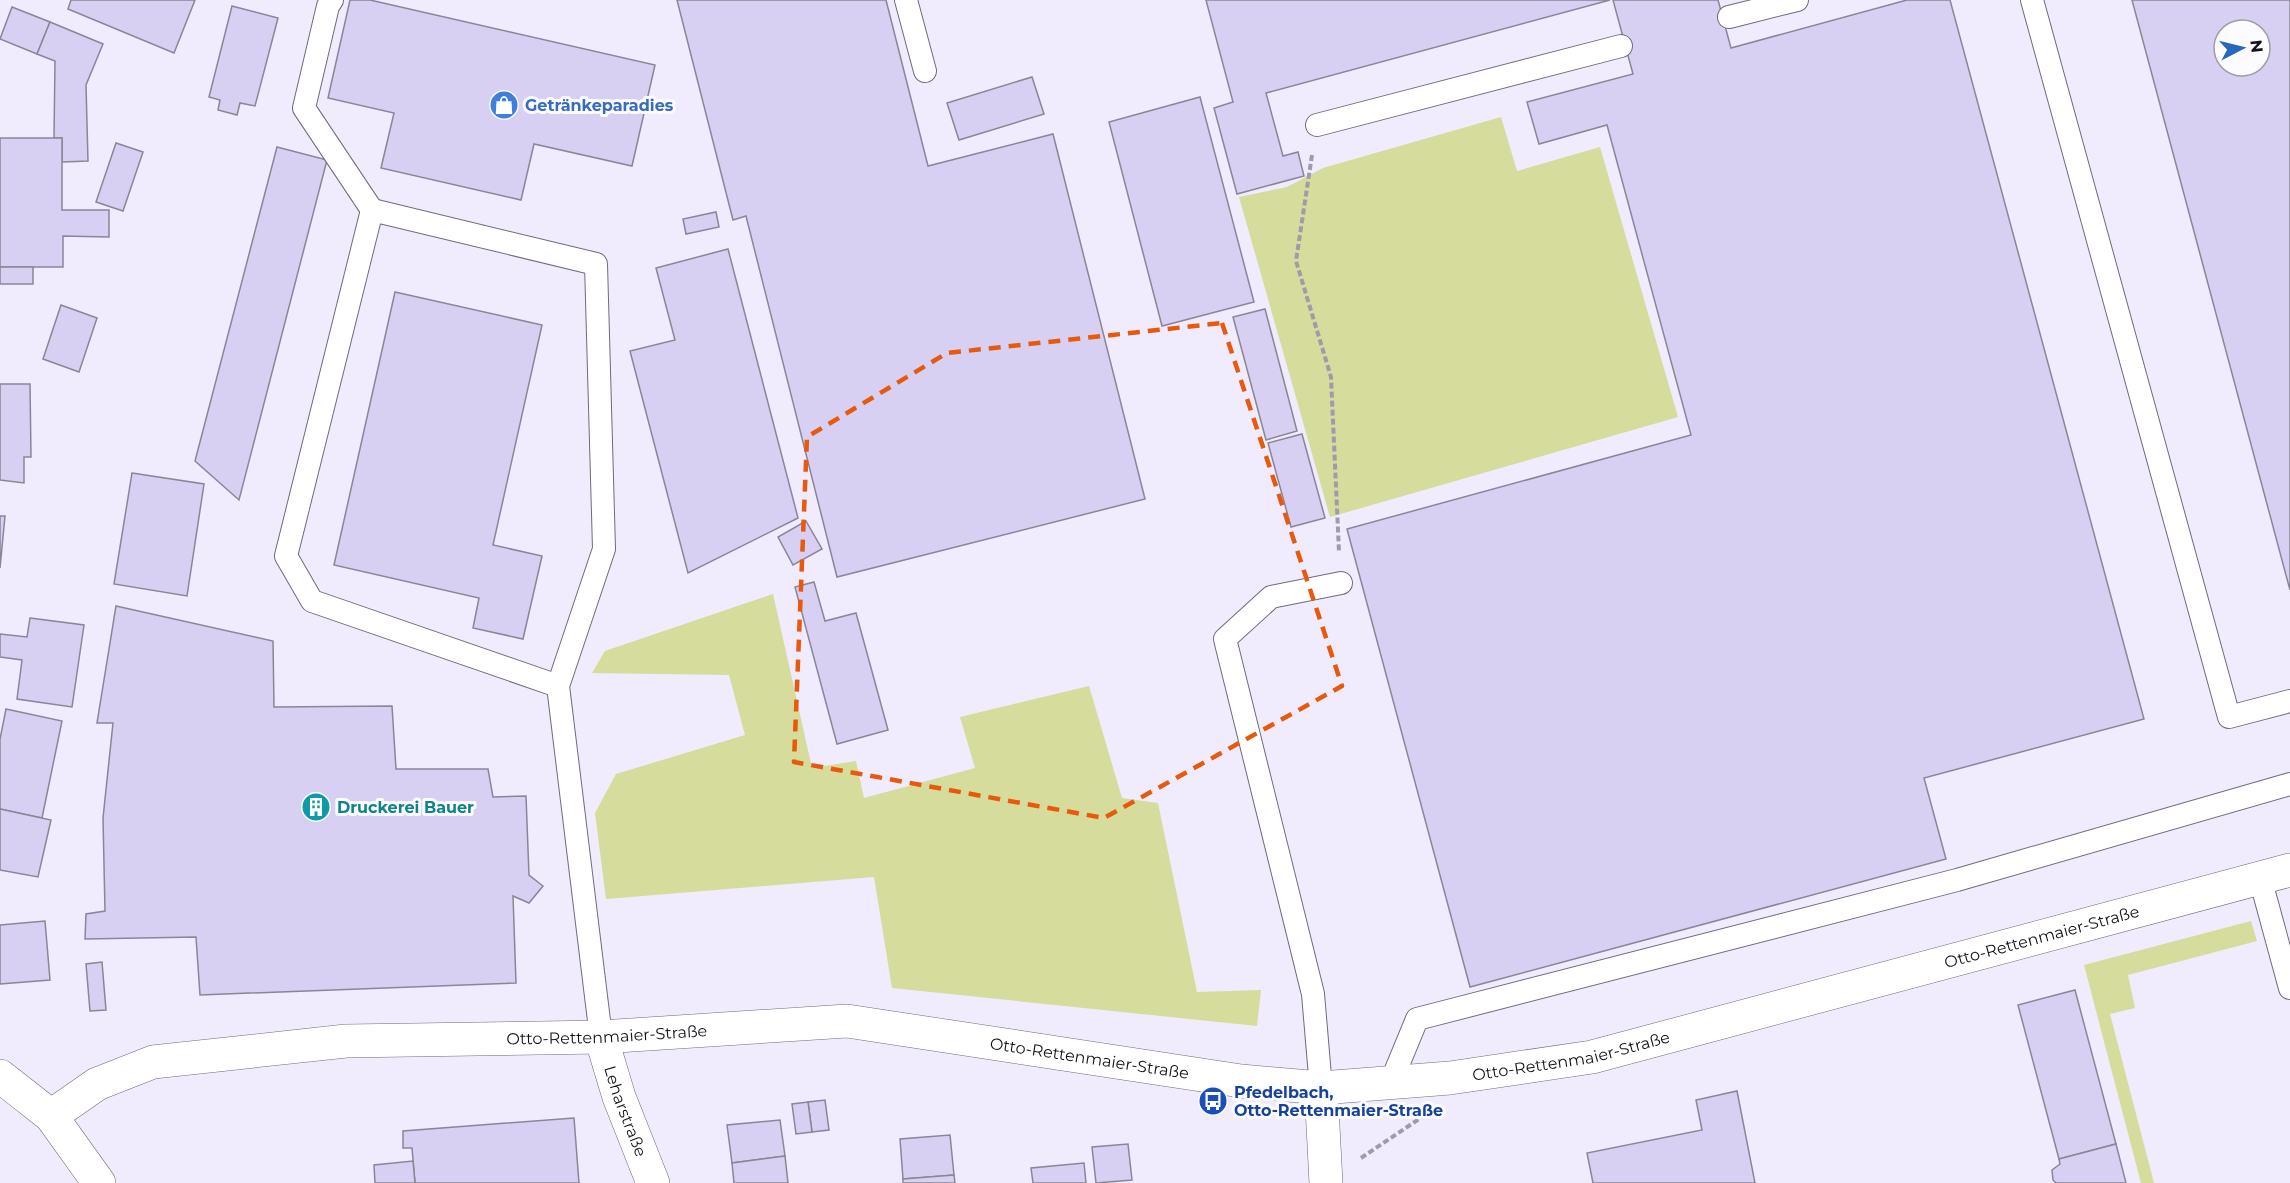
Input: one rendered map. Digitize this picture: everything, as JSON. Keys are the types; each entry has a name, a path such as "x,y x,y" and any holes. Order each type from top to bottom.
{"street":[{"name":"Otto-Rettenmaier-Straße","path":"51,1116 97,1084 153,1062 346,1041 601,1037 847,1021 1241,1081 1321,1088 1450,1078 1592,1057 2275,874"},
{"name":"Leharstraße","path":"601,1037 619,1097 652,1183"},
{"path":"0,1076 51,1116 99,1183"},
{"path":"1321,1088 1326,1183"}],"lane":[{"path":"332,0 328,6 304,108 372,210 596,264 604,549 558,686 601,1037"},
{"path":"906,0 925,71"},
{"path":"1729,17 1797,0"},
{"path":"2032,0 2229,717 2290,701"},
{"path":"1317,125 1621,46"},
{"path":"372,210 286,556 312,601 558,686"},
{"path":"1321,1088 1313,994 1225,639 1271,597 1341,583"},
{"path":"1391,1082 1417,1020 1957,880 2290,784"},
{"path":"2275,874 2290,988"}],"path":[{"path":"1317,125 1296,261 1331,377 1341,583"}],"highlighted area":[{"path":"1222,323 1342,686 1104,818 794,762 807,437 947,353"}],"green space":[{"path":"1501,117 1517,171 1600,147 1678,417 1330,517 1239,197 1287,187 1323,168"},
{"path":"773,594 812,768 856,761 864,798 975,768 960,717 1089,686 1122,798 1158,803 1197,992 1261,990 1257,1026 892,988 874,877 606,899 595,813 616,774 745,735 729,675 592,673 605,651"},
{"path":"2251,921 2257,941 2128,975 2135,1008 2110,1014 2154,1183 2141,1183 2084,965"}],"building":[{"path":"71,0 195,0 174,53 68,9"},
{"name":"Getränkeparadies","path":"350,0 370,0 655,65 632,166 534,144 521,200 381,168 394,113 328,98"},
{"path":"677,0 886,0 928,166 1053,134 1145,499 837,577 746,216 733,220"},
{"path":"1206,0 1610,0 1266,93 1283,156 1298,152 1304,176 1237,194 1214,108 1233,102"},
{"path":"1613,0 1718,0 1731,48 1907,0 1950,0 2144,719 1924,778 1946,859 1470,987 1347,529 1691,435 1607,125 1539,144 1527,102 1633,74"},
{"path":"2132,0 2290,0 2290,590"},
{"path":"232,6 278,18 255,106 240,103 237,115 218,110 220,100 209,97"},
{"path":"12,7 50,22 37,54 0,39"},
{"path":"50,22 103,44 86,85 88,161 62,162 62,138 54,138 55,61 37,54"},
{"path":"1032,77 1044,114 959,140 947,103"},
{"path":"1200,97 1254,302 1162,326 1109,122"},
{"path":"0,138 62,138 62,210 109,210 109,237 63,236 63,267 0,267"},
{"path":"116,143 143,152 123,211 96,202"},
{"path":"277,147 327,160 239,500 195,461"},
{"path":"716,212 719,227 686,234 683,219"},
{"path":"728,249 798,518 688,573 630,351 675,340 656,268"},
{"path":"0,267 33,267 33,284 0,284"},
{"path":"395,292 542,325 493,545 542,556 523,639 473,628 479,598 334,565"},
{"path":"61,305 97,318 79,372 43,359"},
{"path":"1265,309 1297,431 1266,440 1233,317"},
{"path":"0,384 30,384 31,457 24,457 24,483 0,480"},
{"path":"1302,434 1325,518 1291,527 1268,443"},
{"path":"132,473 204,484 187,596 114,584"},
{"path":"0,516 5,516 0,568"},
{"path":"806,521 822,549 793,565 778,537"},
{"path":"814,582 825,621 856,613 888,730 837,744 795,587"},
{"name":"Druckerei Bauer","path":"116,606 273,641 274,707 392,706 396,769 488,769 493,797 526,796 529,875 543,886 529,903 513,896 516,983 200,995 196,937 85,939 86,914 105,911 103,818 113,723 97,723"},
{"path":"30,618 84,625 72,707 17,699 22,660 0,657 0,634 27,637"},
{"path":"6,709 62,721 42,818 0,809 0,739"},
{"path":"0,809 51,820 38,877 0,870"},
{"path":"45,921 50,980 0,984 0,925"},
{"path":"102,962 106,1010 90,1011 86,964"},
{"path":"2075,990 2116,1144 2059,1159 2018,1005"},
{"path":"1737,1091 1755,1183 1593,1183 1587,1153 1702,1130 1696,1100"},
{"path":"825,1100 829,1130 812,1132 808,1102"},
{"path":"808,1102 812,1132 796,1134 792,1104"},
{"path":"574,1118 579,1183 415,1183 412,1148 403,1148 403,1131"},
{"path":"780,1120 785,1156 732,1163 727,1125"},
{"path":"950,1135 954,1175 903,1179 900,1139"},
{"path":"1128,1144 1132,1180 1096,1183 1092,1147"},
{"path":"2116,1144 2126,1183 2056,1183 2053,1180 2052,1170 2060,1164 2059,1159"},
{"path":"785,1156 788,1183 734,1183 732,1163"},
{"path":"413,1161 415,1183 375,1183 374,1165"},
{"path":"1084,1163 1086,1183 1033,1183 1031,1168"},
{"path":"954,1175 955,1183 903,1183 903,1179"}],"place":[{"name":"Getränkeparadies","path":"504,105"},
{"name":"Druckerei Bauer","path":"316,807"},
{"name":"Pfedelbach, Otto-Rettenmaier-Straße","path":"1213,1101"}]}
